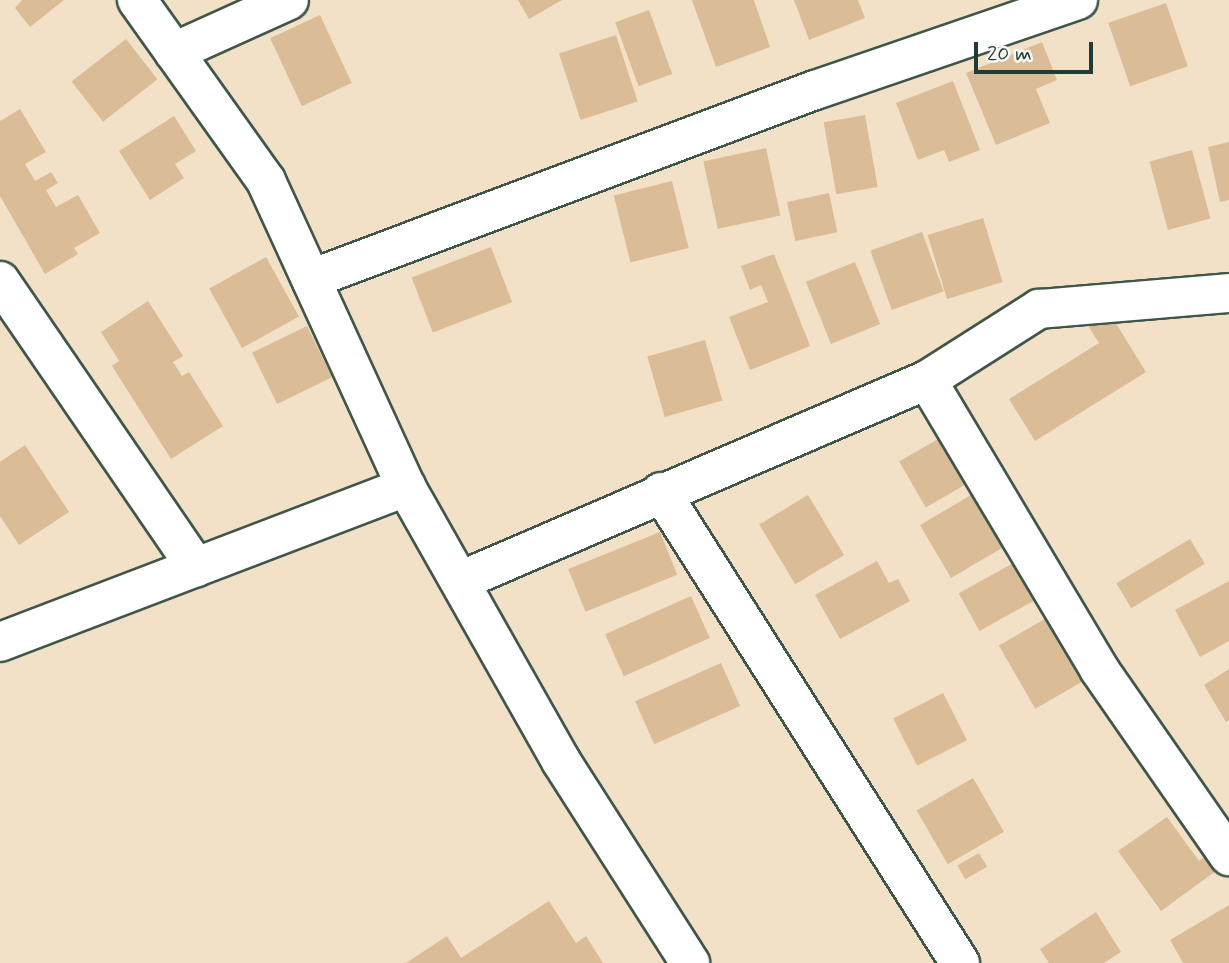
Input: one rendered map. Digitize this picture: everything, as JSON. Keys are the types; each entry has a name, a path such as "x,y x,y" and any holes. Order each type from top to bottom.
{"street":[{"path":"137,0 266,181 406,487 561,761 690,963"},
{"path":"174,52 289,0"},
{"path":"311,279 815,90 1079,0"},
{"path":"0,281 196,567"},
{"path":"460,581 661,492 927,380 1039,309 1229,293"},
{"path":"927,380 1099,668 1229,856"},
{"path":"0,642 406,487"},
{"path":"661,492 960,963"}],"building":[{"path":"22,0 64,0 30,27 15,8"},
{"path":"518,0 562,0 529,19"},
{"path":"692,0 754,0 770,47 716,67"},
{"path":"794,0 858,0 865,18 809,40"},
{"path":"1166,3 1188,66 1130,86 1108,23"},
{"path":"649,10 672,74 638,86 615,22"},
{"path":"320,15 352,83 302,106 270,38"},
{"path":"616,35 638,102 581,120 559,54"},
{"path":"126,39 157,79 103,122 72,81"},
{"path":"1042,42 1057,80 1036,89 1050,123 996,145 966,73"},
{"path":"953,81 980,150 949,162 944,150 918,160 896,103"},
{"path":"20,109 46,152 25,164 35,181 51,172 58,183 46,190 56,207 78,195 100,233 74,248 78,254 45,274 0,196 0,121"},
{"path":"865,115 878,187 836,194 824,122"},
{"path":"174,116 196,151 175,164 184,178 150,200 119,151"},
{"path":"1229,142 1229,200 1220,202 1208,147"},
{"path":"766,148 780,215 718,229 703,161"},
{"path":"1192,150 1210,219 1168,230 1149,161"},
{"path":"672,181 689,248 630,262 614,196"},
{"path":"829,193 837,232 795,241 787,202"},
{"path":"983,218 1003,282 947,299 928,235"},
{"path":"922,232 944,291 892,310 870,251"},
{"path":"491,247 512,302 433,333 412,277"},
{"path":"774,254 810,346 750,370 729,317 768,302 761,285 750,290 741,266"},
{"path":"266,257 299,316 242,348 209,289"},
{"path":"855,262 880,324 831,344 806,282"},
{"path":"148,301 183,356 173,362 182,376 189,372 223,426 171,459 112,366 119,361 101,332"},
{"path":"1109,312 1146,372 1035,441 1009,399 1099,343 1087,324"},
{"path":"307,326 332,377 277,404 252,353"},
{"path":"705,340 722,401 665,417 647,357"},
{"path":"952,431 978,477 926,507 899,462"},
{"path":"25,445 69,512 19,545 0,516 0,462"},
{"path":"983,488 1016,532 999,542 1002,548 951,578 920,525"},
{"path":"808,495 844,555 795,584 759,524"},
{"path":"660,532 677,575 585,612 568,569"},
{"path":"1190,539 1205,564 1131,608 1116,583"},
{"path":"1026,556 1047,594 980,631 959,593"},
{"path":"877,561 889,583 898,579 910,601 840,639 815,595"},
{"path":"1229,581 1229,641 1200,657 1175,610"},
{"path":"691,596 710,638 624,676 605,634"},
{"path":"1062,609 1098,672 1035,709 999,646"},
{"path":"721,663 740,706 654,744 635,701"},
{"path":"1229,669 1229,720 1226,722 1204,685"},
{"path":"943,693 967,740 917,766 893,718"},
{"path":"973,778 1004,832 948,864 917,810"},
{"path":"1167,817 1199,861 1210,853 1220,868 1161,911 1118,851"},
{"path":"979,853 987,867 965,879 957,865"},
{"path":"549,901 576,943 586,936 603,963 406,963 447,936 461,958"},
{"path":"1229,905 1229,963 1183,963 1170,940"},
{"path":"1096,912 1121,952 1104,963 1049,963 1040,949"}]}
